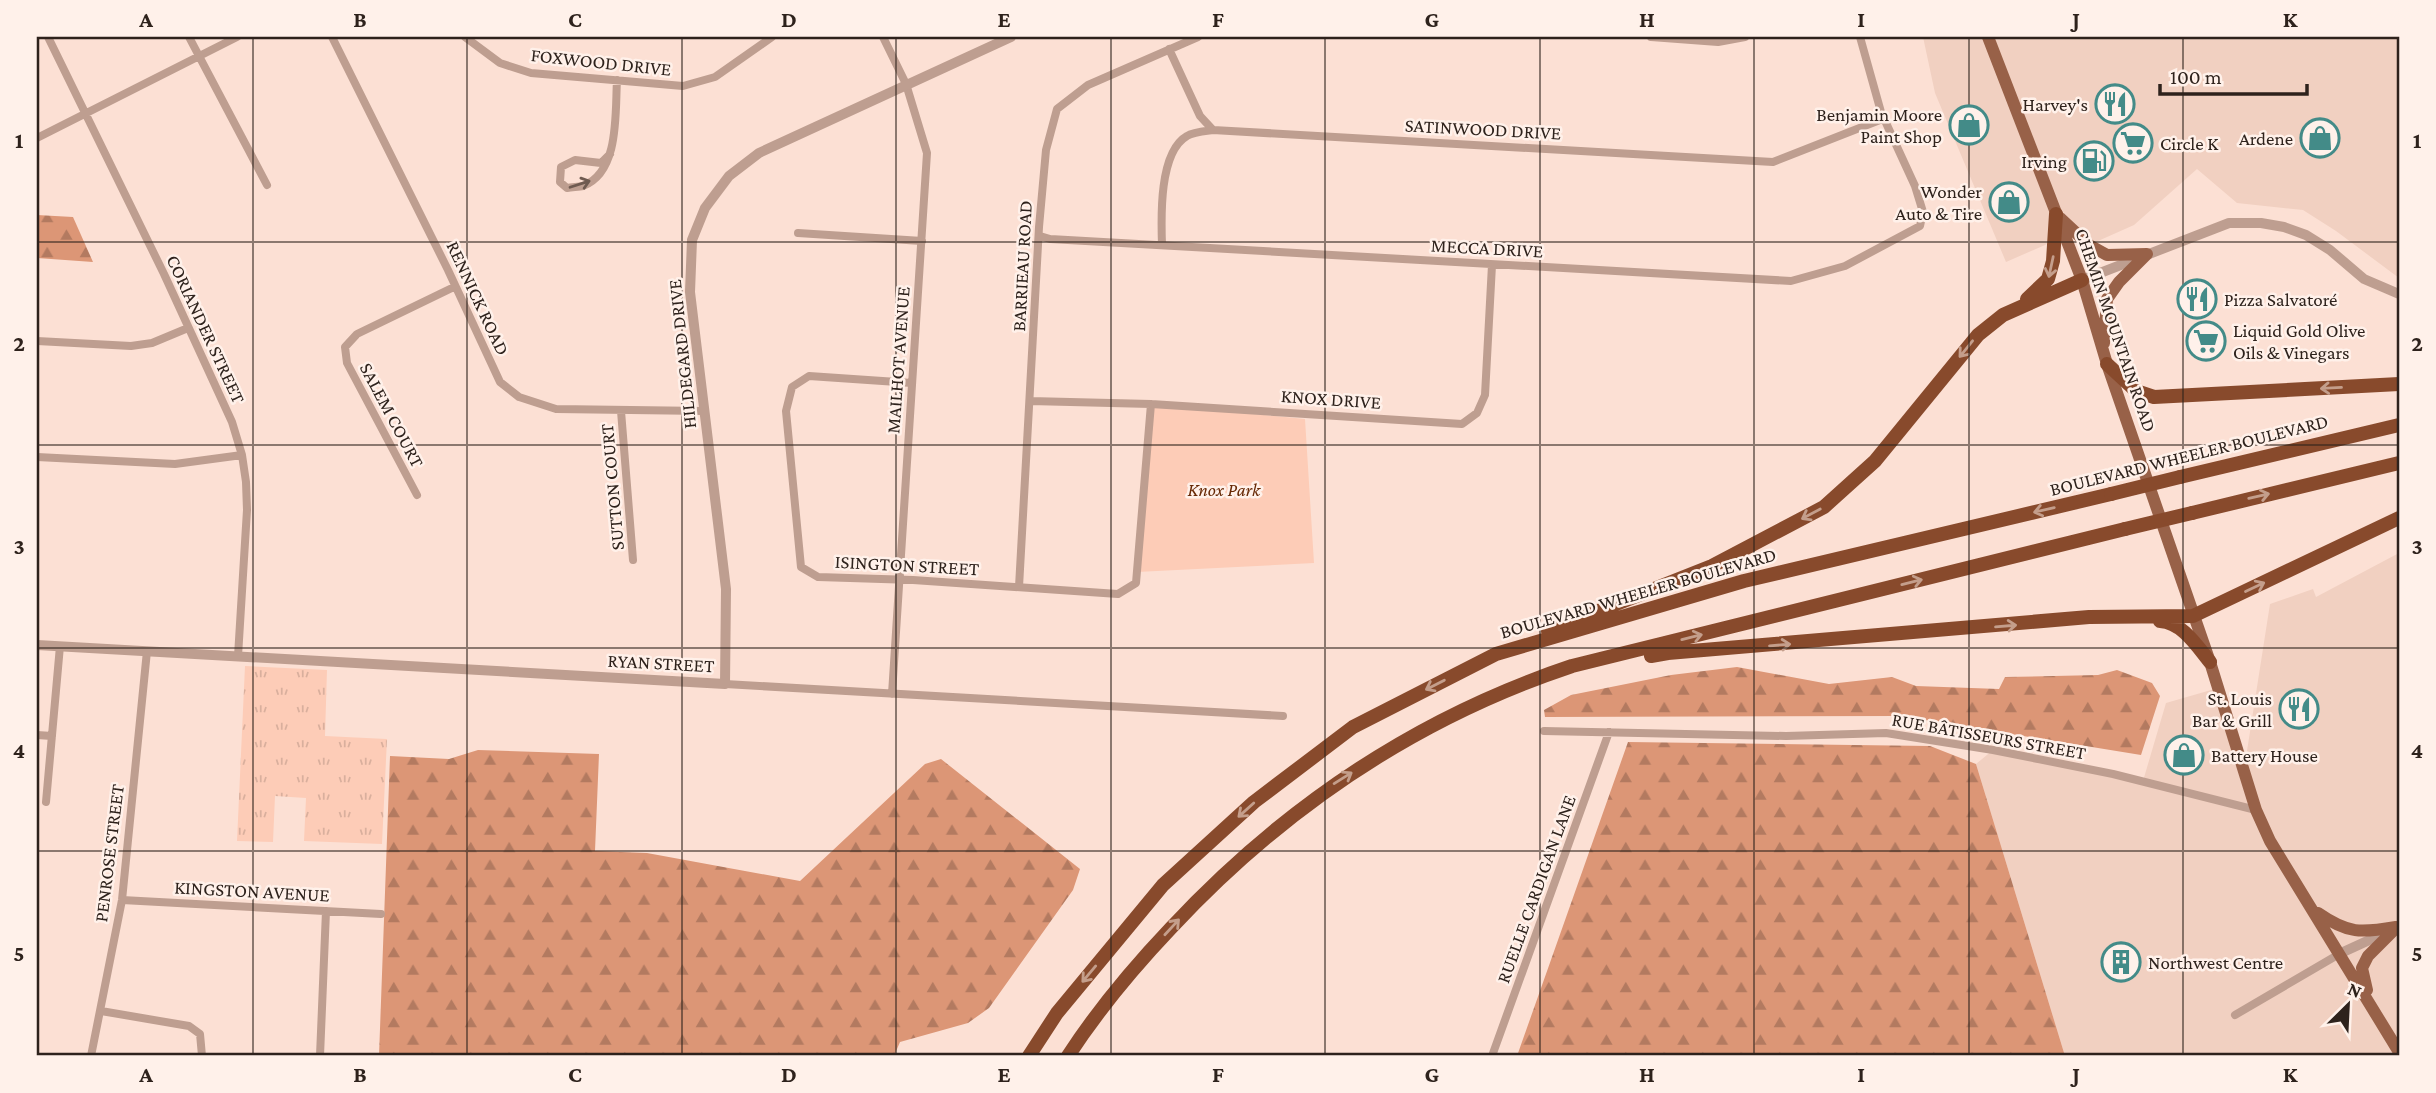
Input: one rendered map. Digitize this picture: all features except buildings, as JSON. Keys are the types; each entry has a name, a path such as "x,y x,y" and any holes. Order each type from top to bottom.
{"highway":[{"path":"2019,308 2048,279 2053,261 2056,214"},
{"path":"1496,654 1526,639 1712,566 1824,507 1875,461 1978,335 2003,315 2082,280"},
{"path":"2105,358 2136,391 2154,397 2399,384"},
{"name":"BOULEVARD WHEELER BOULEVARD","path":"1029,1056 1057,1013 1163,885 1254,802 1353,727 1496,654 1744,581 2399,425"},
{"path":"1068,1056 1133,969 1196,901 1261,840 1334,784 1413,735 1531,680 1572,666 2399,463"},
{"path":"1531,680 1668,653 2089,617 2193,616 2399,518"},
{"path":"2060,621 2165,621 2188,635 2210,662"}],"main road":[{"name":"CHEMIN MOUNTAIN ROAD","path":"1989,37 2082,280 2105,358 2210,662 2256,810 2270,841 2341,953 2399,1052"},
{"path":"2056,214 2089,245 2106,255 2147,254"},
{"path":"2105,358 2107,299 2119,282 2147,254"},
{"path":"2311,908 2335,925 2351,931 2364,932 2398,926"},
{"path":"2370,1003 2362,968 2368,956 2398,926"}],"street":[{"name":"CORIANDER STREET","path":"48,37 232,422 242,454 247,510 237,656"},
{"path":"189,37 267,185"},
{"path":"37,138 237,37"},
{"name":"RENNICK ROAD","path":"332,37 448,270 500,382 519,397 556,409 705,411"},
{"name":"FOXWOOD DRIVE","path":"466,37 500,63 531,73 682,86 715,77 772,37"},
{"name":"MAILHOT AVENUE","path":"883,37 906,83 928,153 892,694"},
{"name":"HILDEGARD DRIVE","path":"725,684 726,589 690,292 692,240 705,208 729,176 759,153 906,83 1011,37"},
{"name":"BARRIEAU ROAD","path":"1019,587 1046,150 1057,108 1088,85 1198,37"},
{"path":"1651,37 1718,42 1745,37"},
{"path":"1860,37 1885,118"},
{"path":"1169,49 1200,116 1213,130"},
{"path":"610,153 601,163 575,160 561,167 560,182 567,188 584,186 599,175 610,153 615,138 617,80"},
{"name":"SATINWOOD DRIVE","path":"1162,245 1162,195 1173,151 1187,136 1213,130 1773,162 1885,118"},
{"name":"MECCA DRIVE","path":"1040,236 1050,239 1791,281 1845,267 1920,226 1923,212 1915,186 1885,118"},
{"path":"2082,280 2229,223 2261,223 2306,235 2330,250 2364,279 2399,294"},
{"path":"798,233 922,241"},
{"name":"KNOX DRIVE","path":"1030,401 1151,404 1462,424 1478,413 1485,395 1492,265"},
{"name":"SALEM COURT","path":"416,495 347,363 345,347 357,334 454,287"},
{"path":"37,341 131,346 152,343 188,328"},
{"name":"ISINGTON STREET","path":"912,383 809,376 792,387 786,411 801,566 818,577 1118,594 1136,583 1151,404"},
{"name":"SUTTON COURT","path":"621,411 634,560"},
{"path":"37,457 175,464 242,454"},
{"name":"RYAN STREET","path":"37,645 1283,716"},
{"path":"46,802 60,646"},
{"name":"PENROSE STREET","path":"91,1056 122,900 147,651"},
{"name":"RUE BÂTISSEURS STREET","path":"1544,731 1786,736 1886,733 2099,771 2256,810"},
{"name":"RUELLE CARDIGAN LANE","path":"1492,1056 1609,732"},
{"path":"37,735 52,736"},
{"name":"KINGSTON AVENUE","path":"122,900 381,914"},
{"path":"320,1056 326,911"},
{"path":"2235,1015 2341,953 2398,926"},
{"path":"100,1011 189,1026 200,1034 202,1056"}],"shaded area":[{"path":"1923,37 2399,37 2399,278 2303,210 2237,203 2197,169 2134,225 2089,245 2056,215 2054,241 2006,262 1935,93"},
{"path":"2399,553 2399,1056 2065,1056 1976,764 1993,750 2143,781 2166,703 2218,688 2244,770 2270,604 2313,589 2316,597"}],"green space":[{"path":"37,215 73,217 93,262 37,258"},
{"name":"Knox Park","path":"1151,404 1305,419 1314,563 1137,572"},
{"path":"245,666 327,670 325,736 387,739 382,844 304,841 306,798 275,796 273,842 237,841"},
{"path":"1737,667 1829,684 1892,677 1916,686 1999,689 2005,677 2098,675 2117,670 2152,683 2160,696 2141,755 1900,716 1545,717 1544,710 1571,695 1671,675"},
{"path":"1628,742 1930,746 1976,764 2065,1056 1517,1056"},
{"path":"478,750 599,754 595,851 647,853 800,881 925,764 941,759 1080,869 1073,890 989,1008 968,1023 900,1042 894,1056 379,1056 390,756 449,759"}],"place":[{"name":"Harvey's","path":"2115,104"},
{"name":"Benjamin Moore Paint Shop","path":"1969,125"},
{"name":"Ardene","path":"2320,138"},
{"name":"Circle K","path":"2133,143"},
{"name":"Irving","path":"2094,161"},
{"name":"Wonder Auto & Tire","path":"2009,202"},
{"name":"Pizza Salvatoré","path":"2197,299"},
{"name":"Liquid Gold Olive Oils & Vinegars","path":"2206,341"},
{"name":"St. Louis Bar & Grill","path":"2299,709"},
{"name":"Battery House","path":"2184,755"},
{"name":"Northwest Centre","path":"2121,962"}]}
